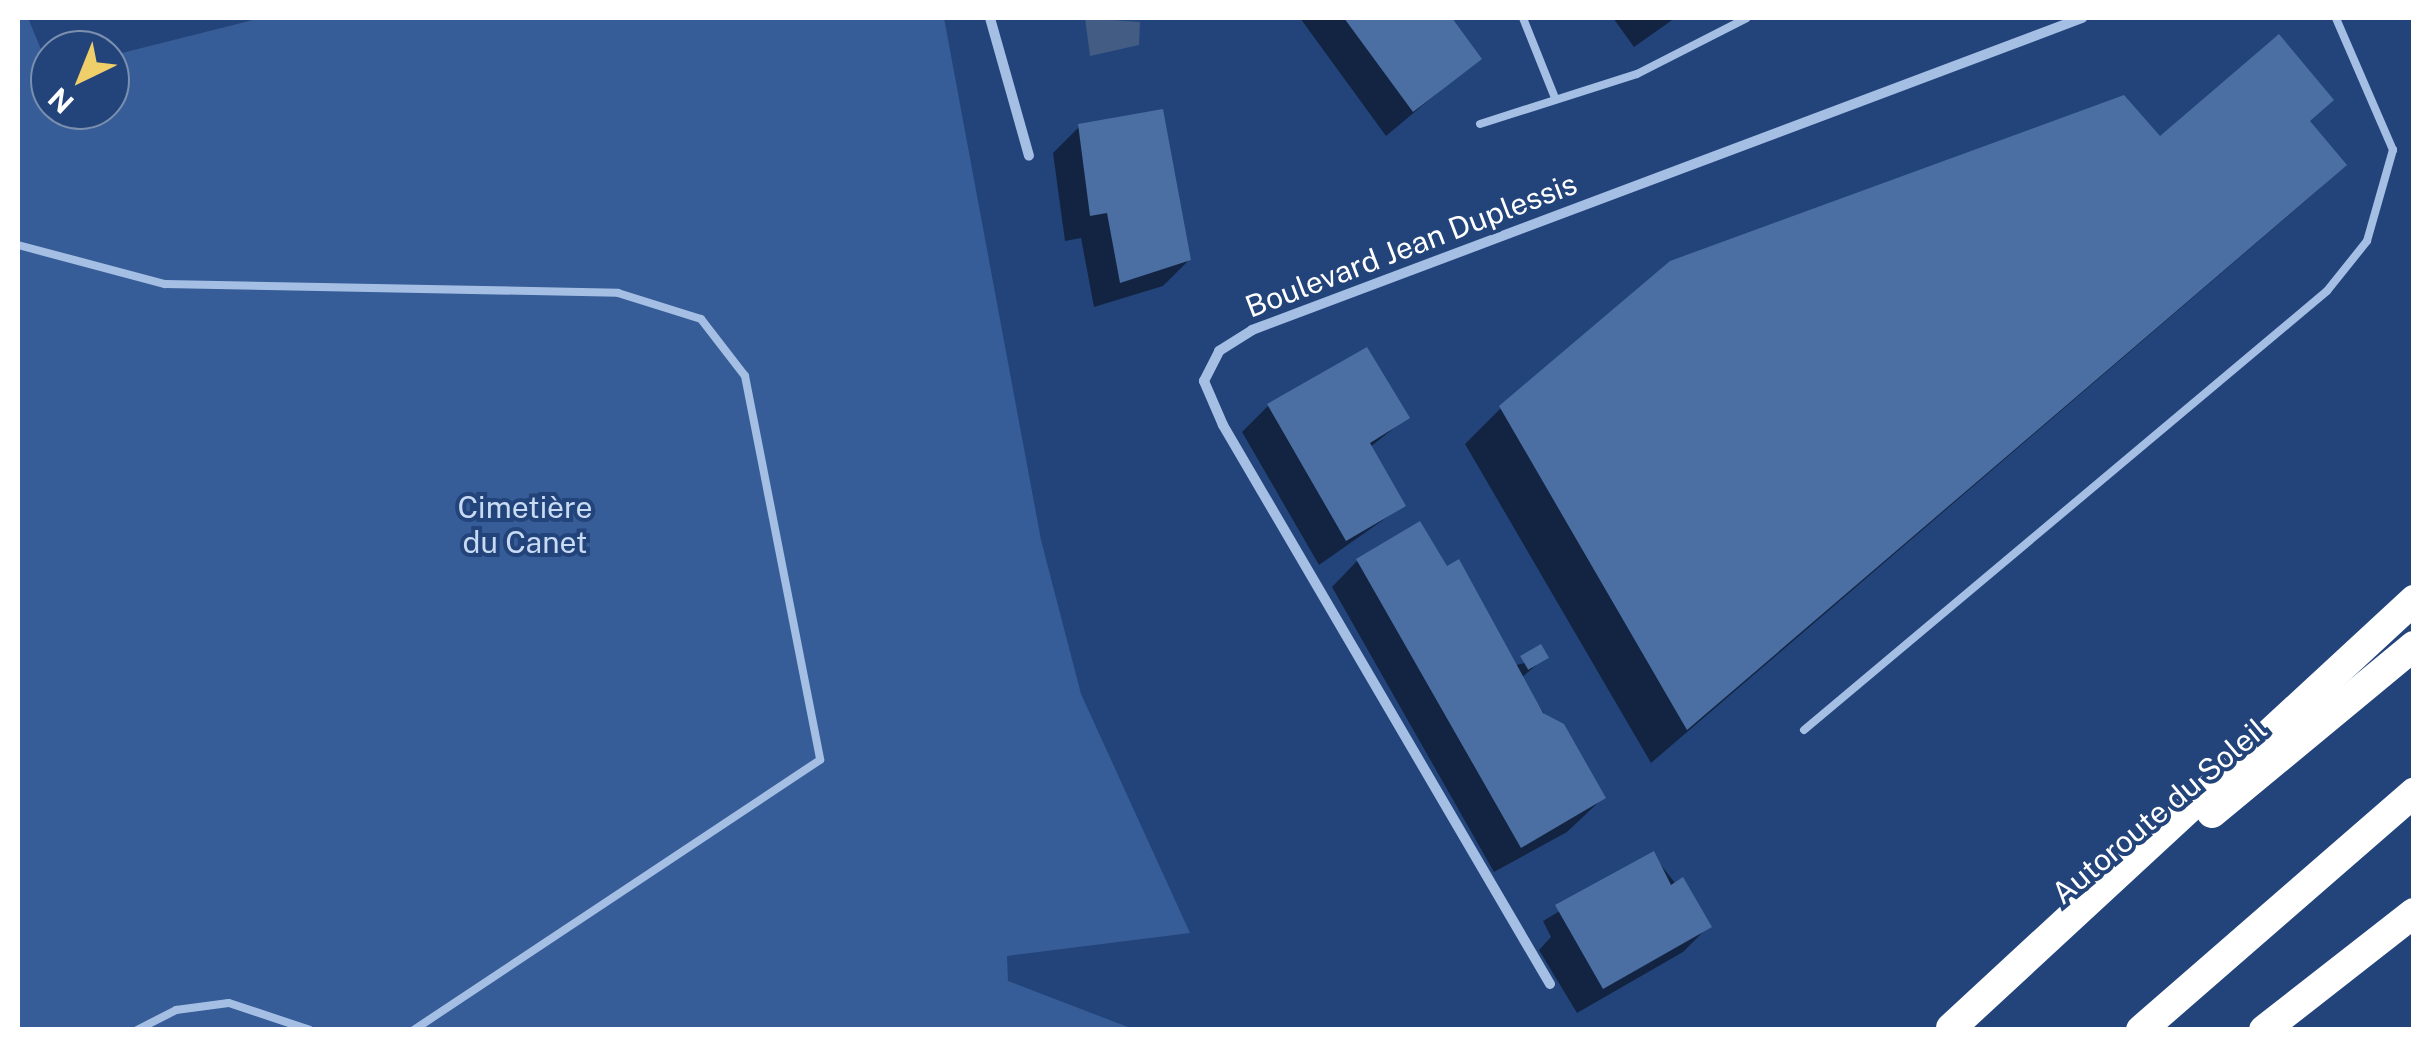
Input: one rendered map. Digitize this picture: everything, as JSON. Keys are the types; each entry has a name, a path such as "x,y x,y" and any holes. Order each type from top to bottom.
{"highway":[{"path":"1950,1029 2414,600"},
{"name":"Autoroute du Soleil","path":"1950,1029 2414,646"},
{"path":"2141,1030 2414,793"},
{"path":"2264,1030 2414,913"}],"street":[{"path":"990,18 1028,156"},
{"name":"Boulevard Jean Duplessis","path":"1550,984 1224,425 1204,381 1219,351 1252,330 2082,18"}],"lane":[{"path":"1523,18 1555,98"},
{"path":"1480,124 1637,74 1747,18"},
{"path":"1804,730 2326,291 2367,241 2393,150 2336,18"},
{"path":"18,245 165,284 618,294 700,319 746,376 820,760 413,1030"},
{"path":"137,1030 176,1010 228,1003 310,1030"}],"green space":[{"name":"Cimetière du Canet","path":"18,18 28,18 33,30 30,130 130,130 130,51 261,18 944,18 1041,540 1081,694 1190,933 1007,956 1008,981 1133,1029 18,1029"}],"shaded area":[{"path":"1085,18 1140,22 1139,45 1090,56"}],"building":[{"path":"1344,18 1452,18 1482,59 1413,112"},
{"path":"2279,34 2334,100 2310,121 2347,165 1687,730 1499,406 1670,261 2124,95 2160,136"},
{"path":"1163,109 1191,260 1120,283 1107,213 1090,216 1078,124"},
{"path":"1367,347 1410,418 1370,443 1406,506 1346,541 1267,404"},
{"path":"1420,521 1447,566 1459,559 1543,713 1564,724 1606,798 1521,848 1356,559"},
{"path":"1541,644 1549,658 1528,670 1520,656"},
{"path":"1654,851 1671,885 1683,877 1712,927 1603,989 1555,905"}]}
